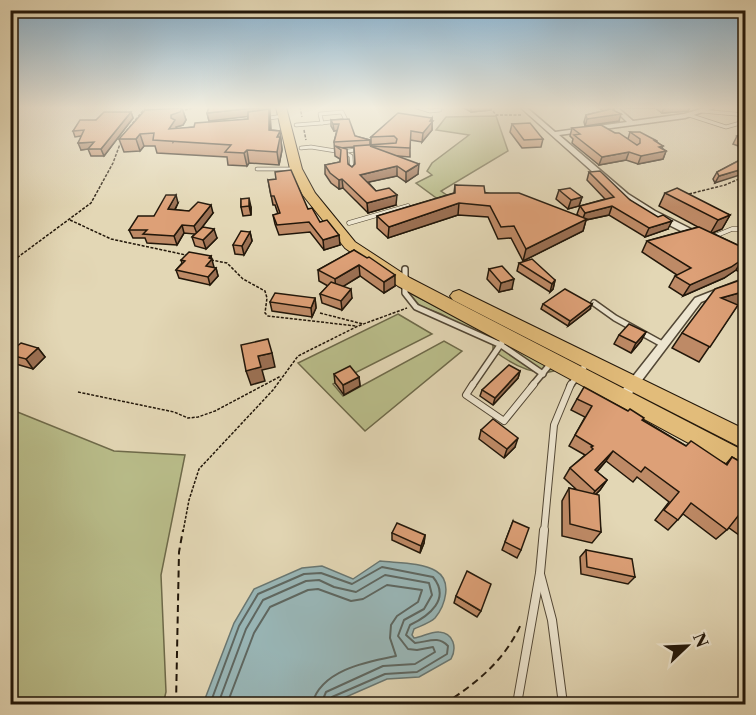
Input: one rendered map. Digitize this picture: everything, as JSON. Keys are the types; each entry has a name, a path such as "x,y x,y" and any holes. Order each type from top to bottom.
{"highway":[{"path":"295,140 315,183 363,239 405,275 547,368 583,369"},
{"path":"297,146 296,169 309,194 350,244 628,392 746,464"},
{"path":"628,392 746,441"}],"street":[{"path":"562,140 636,204 716,245"},
{"path":"628,392 698,300 746,281"}],"lane":[{"path":"297,146 343,152 370,149"},
{"path":"343,152 351,156 352,172"},
{"path":"257,169 296,169"},
{"path":"349,224 408,206"},
{"path":"707,240 732,229 746,228"},
{"path":"405,275 405,293 414,305 503,341 466,395 504,421 547,368"},
{"path":"594,303 615,318 664,345"},
{"path":"517,705 540,573 554,425 568,387 583,369"},
{"path":"540,573 552,620 563,705"}],"path":[{"path":"10,263 91,203 113,163 120,144"},
{"path":"684,195 725,185 746,176"},
{"path":"70,220 122,244 192,256"},
{"path":"204,258 227,263 243,279 265,291 265,313 268,316 358,326"},
{"path":"176,705 179,552 189,500 199,469 273,390 298,356 358,326 414,305"},
{"path":"320,313 363,324"},
{"path":"78,392 174,412 188,418 215,411 282,375"},
{"path":"444,705 472,687 490,670 513,644 521,624"}],"green space":[{"path":"462,140 504,140 508,151 441,191 451,198 439,200 416,183 432,175 427,171 432,163"},
{"path":"408,292 554,368 554,371 538,372 514,364 493,350 493,343 441,314 420,306"},
{"path":"398,314 432,334 333,384 343,396 444,341 462,351 365,431 298,363"},
{"path":"10,409 114,451 185,455 161,575 166,692 163,704 11,704"}],"water":[{"path":"380,561 424,566 441,575 446,587 442,607 435,618 414,629 412,635 414,638 436,632 448,635 454,646 451,659 419,677 387,679 330,704 203,704 234,623 254,589 302,568 322,566 353,579"}],"building":[{"path":"79,140 108,140 101,149 88,149 94,142 78,143"},
{"path":"159,140 279,140 277,152 247,150 244,153 225,152 231,145"},
{"path":"334,140 363,140 334,142"},
{"path":"397,140 410,140 410,148 370,146 419,164 406,172 397,166 360,175 376,191 389,188 397,195 367,203 342,179 339,180 330,173 325,165 340,162 341,150 335,146 347,149 348,164 352,167 355,164 354,146 396,143"},
{"path":"581,140 630,140 637,145 640,140 656,140 663,146 659,147 666,151 641,156 629,152 602,157"},
{"path":"738,161 746,164 746,168 719,176 717,172"},
{"path":"291,170 308,209 312,208 320,222 327,220 339,235 323,240 309,222 277,225 273,215 280,213 274,196 271,196 268,180 276,179 275,172"},
{"path":"600,171 630,200 658,217 663,215 672,221 649,228 612,206 585,213 580,206 614,197 589,172"},
{"path":"455,185 484,186 485,193 519,193 587,219 526,249 514,226 501,227 490,206 459,203 389,227 377,216 455,193"},
{"path":"570,188 582,197 571,200 559,190"},
{"path":"677,188 730,215 718,220 665,193"},
{"path":"166,195 176,195 168,209 189,211 198,202 211,205 194,226 182,225 174,236 143,234 147,230 129,230 138,216 154,216"},
{"path":"249,198 249,206 241,207 241,199"},
{"path":"203,227 214,229 203,240 192,237"},
{"path":"699,227 746,249 746,260 743,259 731,267 690,285 675,276 691,268 647,241"},
{"path":"241,231 250,232 242,246 233,245"},
{"path":"354,250 369,257 395,275 384,282 359,265 335,279 318,270"},
{"path":"189,252 211,256 209,258 212,259 206,266 216,268 208,277 176,270 185,261 181,260"},
{"path":"532,259 555,280 552,284 519,263"},
{"path":"502,266 514,279 501,283 489,269"},
{"path":"746,278 746,291 721,298 738,305 710,347 682,333 715,289"},
{"path":"331,282 351,289 341,301 320,294"},
{"path":"565,289 592,304 570,321 543,304"},
{"path":"275,293 315,298 311,308 270,302"},
{"path":"629,324 646,332 636,343 619,335"},
{"path":"268,339 272,353 258,356 261,367 246,371 241,345"},
{"path":"21,343 38,348 26,359 10,355 10,352"},
{"path":"509,365 520,371 495,398 482,390"},
{"path":"350,366 359,377 343,385 334,374"},
{"path":"584,387 628,411 630,409 644,418 642,420 686,446 691,441 727,465 732,457 746,465 746,522 738,516 727,530 691,503 678,520 664,510 679,492 645,467 641,472 613,451 595,470 607,480 595,491 570,468 593,449 591,447 593,446 575,435 592,406 577,399"},
{"path":"493,419 518,438 507,449 481,430"},
{"path":"569,488 599,495 601,532 570,524"},
{"path":"513,521 529,528 521,550 505,542"},
{"path":"397,523 425,535 421,546 392,533"},
{"path":"586,550 632,559 635,577 587,567"},
{"path":"467,571 491,584 481,611 456,596"}]}
